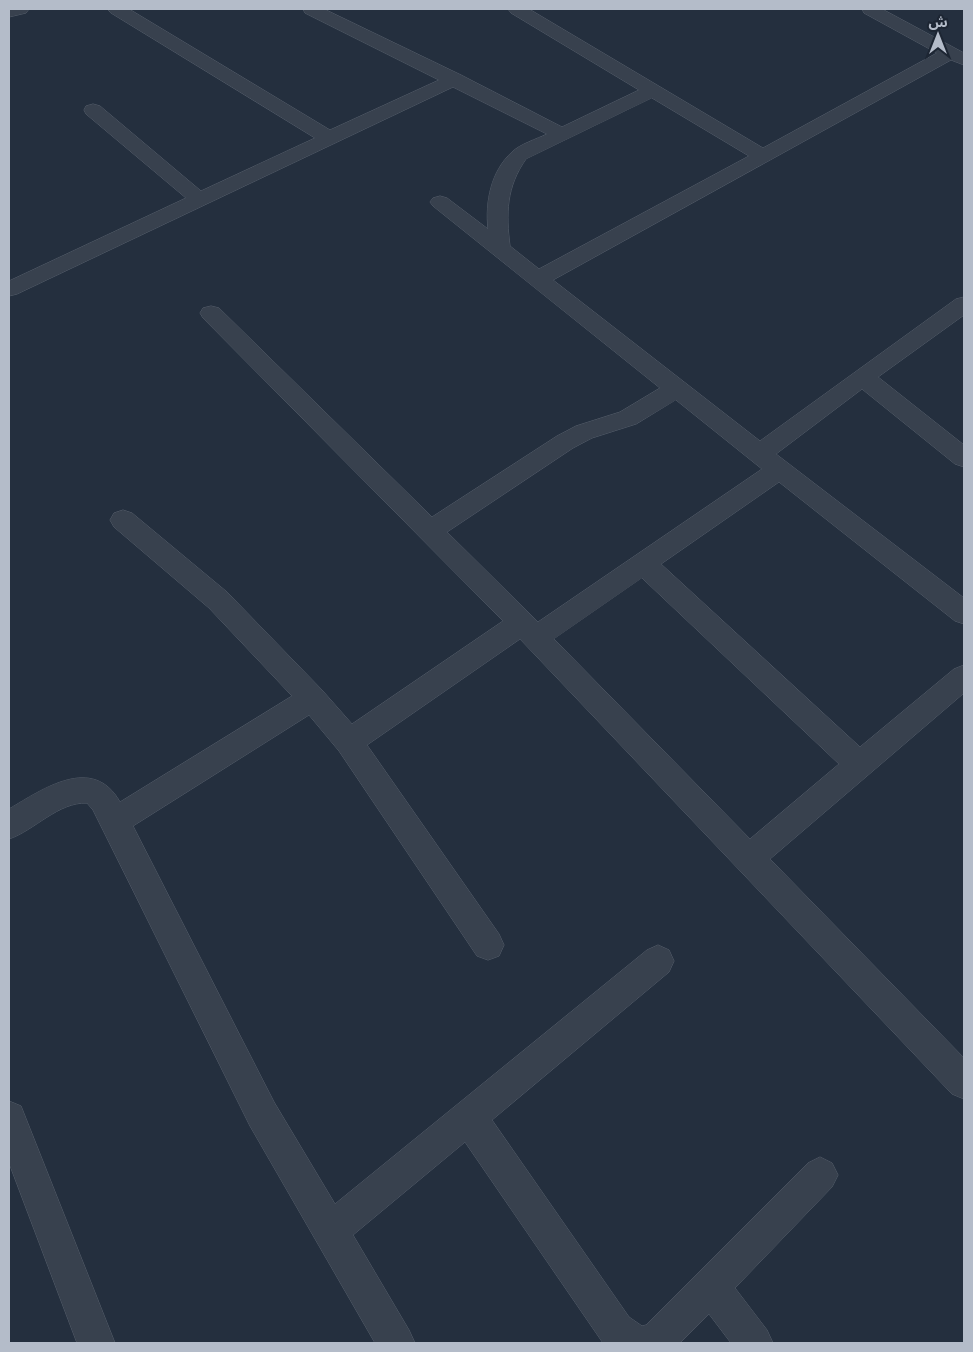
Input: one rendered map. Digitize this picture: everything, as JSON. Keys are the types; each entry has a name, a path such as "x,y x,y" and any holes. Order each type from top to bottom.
{"street":[{"path":"9,12 20,9"},
{"path":"117,9 328,138"},
{"path":"311,9 455,79 562,134"},
{"path":"520,9 651,91 763,156"},
{"path":"870,9 958,57"},
{"path":"538,279 763,156 958,57"},
{"path":"9,289 455,79"},
{"path":"500,249 496,198 508,168 519,154 651,91"},
{"path":"93,110 199,199"},
{"path":"440,202 678,388 769,462 964,613"},
{"path":"349,742 529,630 643,563 769,462 862,377 964,304"},
{"path":"211,313 529,630 964,1082"},
{"path":"862,377 964,458"},
{"path":"430,531 565,442 584,432 628,418 678,388"},
{"path":"123,520 218,600 312,698 349,742 488,945"},
{"path":"643,563 860,765"},
{"path":"749,858 964,677"},
{"path":"114,821 312,698"},
{"path":"9,826 64,794 78,790 94,792 102,799 262,1114 396,1343"},
{"path":"331,1230 658,961"},
{"path":"468,1117 616,1330 633,1343"},
{"path":"9,1118 96,1343"},
{"path":"647,1343 654,1343 820,1175"},
{"path":"710,1286 754,1343"}]}
